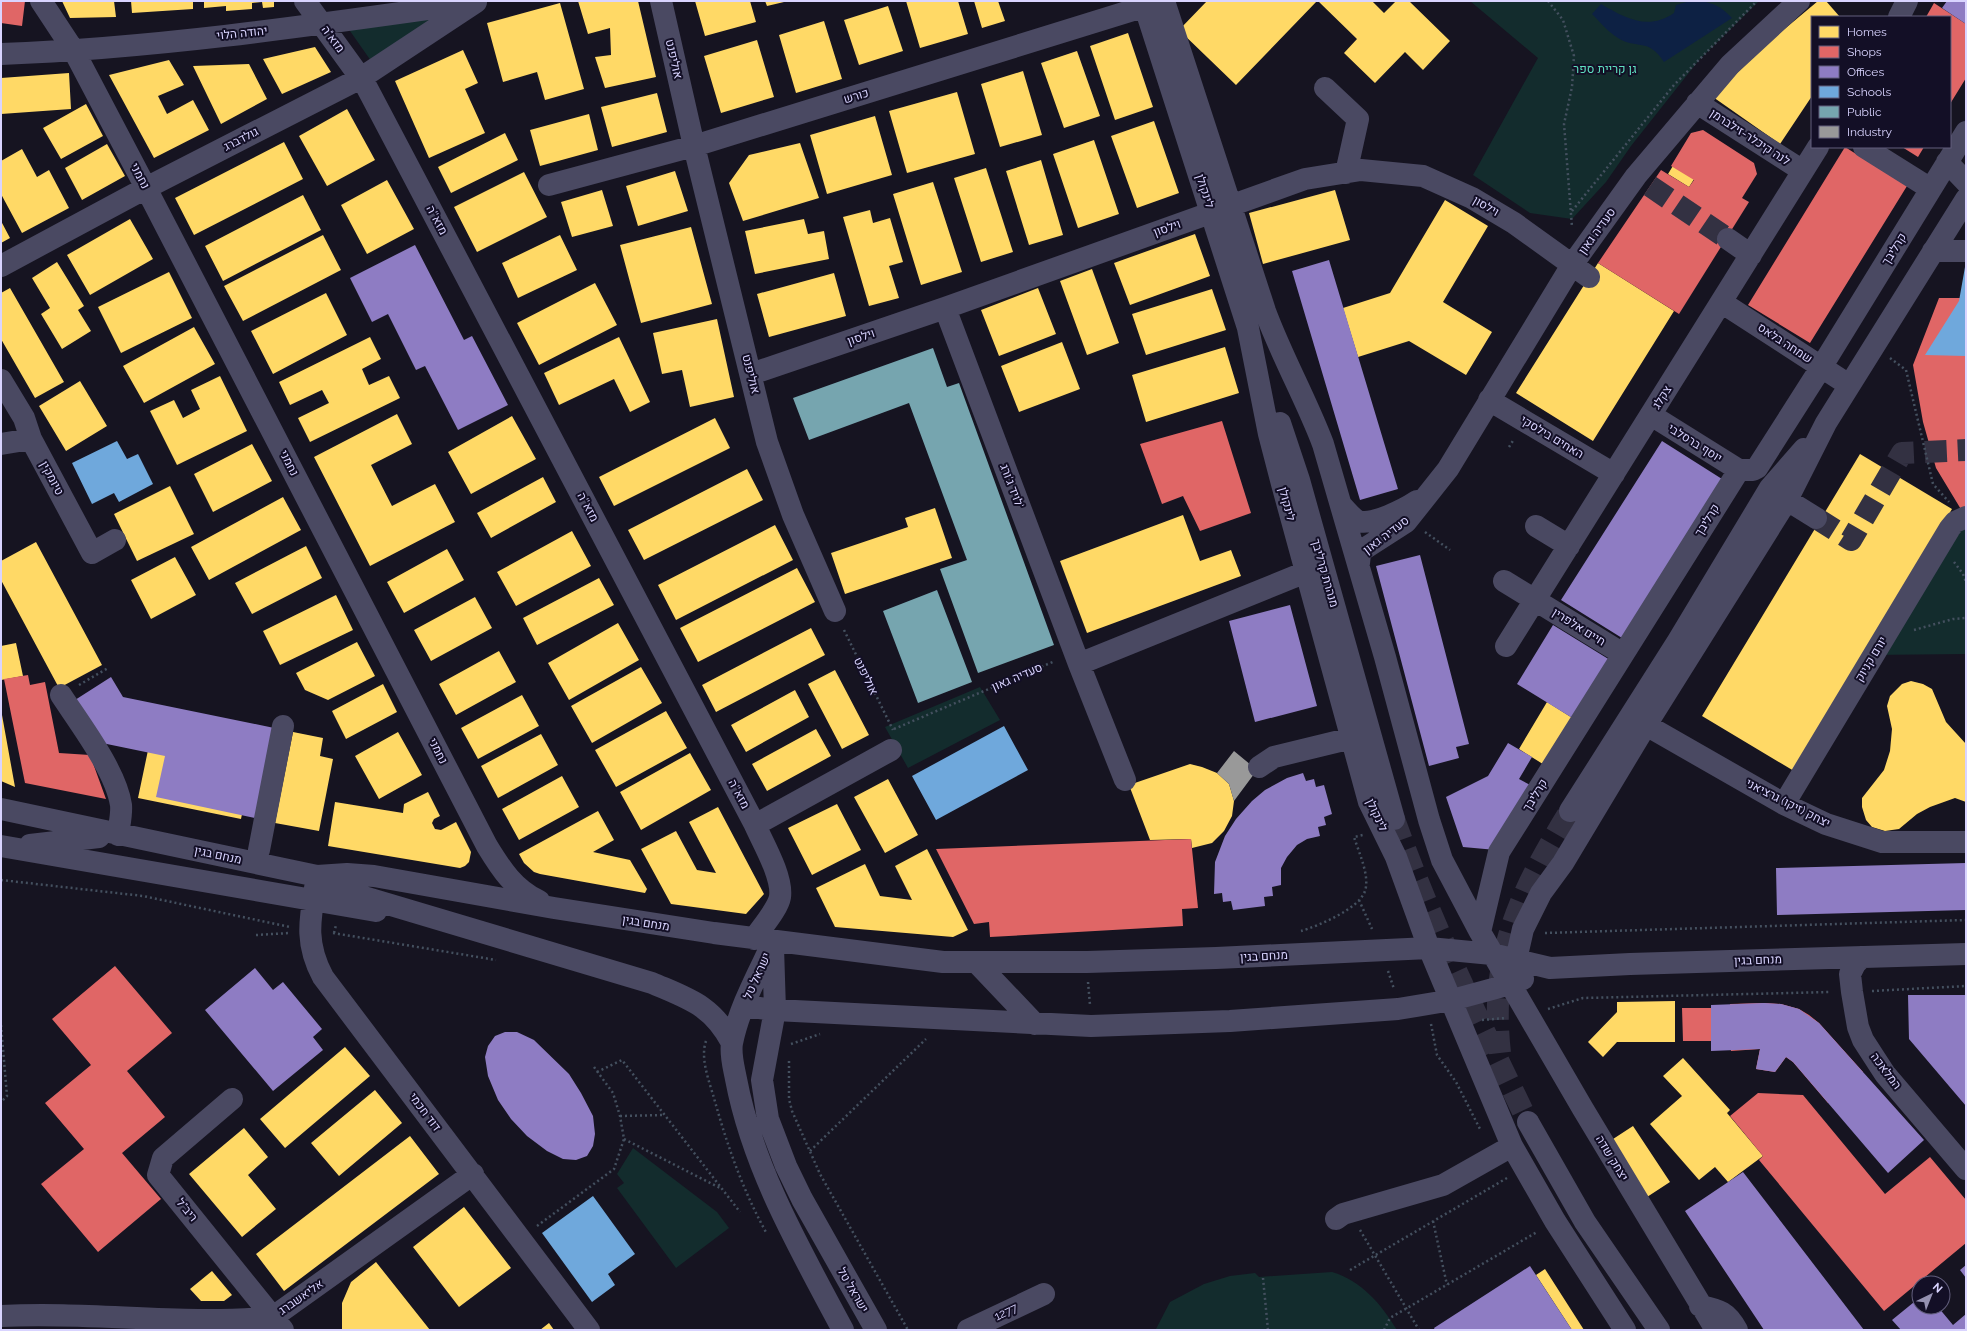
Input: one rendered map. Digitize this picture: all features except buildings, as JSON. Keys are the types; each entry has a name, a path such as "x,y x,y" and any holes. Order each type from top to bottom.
{"street":[{"name":"נחמני","path":"41,1 74,51 487,846 499,866 517,888 534,899 554,908"},
{"name":"מזא\"ה","path":"305,1 361,78"},
{"name":"אוליפנט","path":"661,1 694,146 767,442 793,515 835,611"},
{"path":"1900,16 1907,1"},
{"name":"יהודה הלוי","path":"1,54 74,51 323,24 479,2"},
{"name":"גולדברג","path":"1,266 146,188 361,78 479,2"},
{"name":"כורש","path":"548,185 694,146 1153,2"},
{"name":"לינקולן","path":"1153,2 1222,208 1275,337 1311,414 1342,506 1438,850 1480,932 1511,984"},
{"name":"סעדיה גאון","path":"1359,563 1360,554 1364,550 1408,520 1448,469 1489,400 1583,268 1697,103 1730,65 1789,4"},
{"name":"מזא''ה","path":"361,78 755,825 778,877 780,897 771,915 763,940"},
{"path":"1325,88 1358,119 1346,172"},
{"name":"לנה קיכלר-זילברמן","path":"1697,103 1803,171"},
{"name":"קרליבך","path":"1480,932 1499,852 1739,470 1753,470 1757,468 1822,366 1966,132"},
{"name":"צקלג","path":"1506,646 1817,148"},
{"path":"1866,148 1931,189"},
{"path":"1947,162 1966,182"},
{"name":"וילסון","path":"751,374 945,308 1305,179 1361,170 1423,176 1472,198 1514,223 1583,268"},
{"path":"1511,984 1515,959 1523,928 1541,893 1563,863 1646,725 1787,500 1826,423 1966,199"},
{"name":"לינקולן","path":"1222,208 1269,434 1369,802 1396,857 1429,948 1452,1000"},
{"path":"1728,239 1751,255"},
{"path":"1933,251 1966,251"},
{"name":"שמחה בלאס","path":"1721,302 1822,366 1849,385"},
{"name":"לויד ג'ורג'","path":"945,308 1078,664 1125,780"},
{"name":"מנהרת קרליבך","path":"1248,328 1299,480 1394,819"},
{"name":"טיומקין","path":"1,380 24,418 33,454 92,553 115,540"},
{"name":"האחים בילסקי","path":"1489,400 1614,474"},
{"name":"יוסף ברסלבי","path":"1650,415 1739,470"},
{"path":"1570,811 1678,640 1770,488 1826,423"},
{"path":"1,444 33,454"},
{"name":"סעדיה גאון","path":"1342,506 1356,520 1371,522 1404,508 1432,489"},
{"path":"1787,500 1816,518"},
{"name":"יורם קניוק","path":"1784,804 1950,528 1965,517"},
{"path":"1536,526 1569,546"},
{"path":"1078,664 1306,572"},
{"name":"חיים אלפרין","path":"1504,581 1623,654"},
{"path":"61,695 105,764 118,791 122,807 118,835"},
{"name":"יצחק (זיקו) גרציאני","path":"1646,725 1784,804 1826,824 1882,842 1966,842"},
{"path":"260,850 283,726"},
{"path":"1260,767 1274,757 1352,738"},
{"path":"755,825 892,740"},
{"name":"מנחם בגין","path":"4,809 118,835 317,876 364,897 652,983 680,995 713,1014 724,1027 732,1043"},
{"name":"מנחם בגין","path":"1,846 30,845 118,835"},
{"path":"1,846 464,927"},
{"path":"203,852 260,850 280,855 317,876"},
{"name":"מנחם בגין","path":"317,876 347,874 374,876 554,908 763,940 943,962 1087,962 1216,958 1429,948 1492,954 1550,968 1966,954"},
{"name":"דוד חכמי","path":"317,876 314,900 302,932 316,964 333,992 473,1174 589,1330"},
{"name":"ישראל טל","path":"763,940 732,1043 738,1089 755,1146 774,1195 843,1330"},
{"name":"ישראל טל","path":"763,940 774,1010 762,1080 768,1119 786,1166 802,1199 876,1330"},
{"name":"המלאכה","path":"1862,957 1855,964 1850,974 1858,1027 1867,1046 1885,1074 1966,1169"},
{"path":"976,962 1035,1024"},
{"name":"מנחם בגין","path":"744,1006 774,1010 1091,1026 1230,1021 1398,1009 1452,1000 1511,984 1550,968"},
{"name":"יצחק שדה","path":"1511,984 1700,1306 1716,1330"},
{"path":"1452,1000 1512,1146 1555,1220 1625,1330"},
{"name":"ריב\"ל","path":"232,1099 163,1158 158,1175 278,1323"},
{"path":"1528,1122 1585,1222 1659,1330"},
{"path":"1336,1219 1343,1214 1443,1185 1512,1146"},
{"name":"אליאשברג","path":"1,1316 41,1314 148,1325 241,1320 278,1323 473,1174"},
{"name":"1277","path":"968,1330 1044,1294"},
{"path":"1633,1294 1667,1330"},
{"path":"1700,1306 1711,1308 1729,1316 1737,1330"},
{"path":"14,1330 27,1320 41,1314"}],"path":[{"path":"1548,1 1562,20 1574,56 1572,87 1564,124 1572,211 1674,85 1757,1"},
{"path":"1873,347 1906,370 1933,484 1965,517"},
{"path":"1408,520 1450,550"},
{"name":"אוליפנט","path":"835,611 892,740"},
{"path":"1887,633 1926,627 1953,619 1966,618"},
{"name":"סעדיה גאון","path":"892,740 1058,659 1078,664"},
{"path":"61,695 108,668"},
{"path":"1366,834 1354,837 1365,878 1365,891 1359,900 1372,930"},
{"path":"1,880 143,896 302,932 406,944 497,960"},
{"name":"מנחם בגין","path":"1294,934 1314,928 1347,910 1359,900"},
{"path":"1523,928 1530,928 1544,933 1562,934 1853,922 1966,920"},
{"path":"256,935 302,932"},
{"path":"1087,962 1091,1026"},
{"path":"1461,1022 1529,1016 1583,998 1852,992 1966,986"},
{"path":"1,1025 7,1096 1,1102"},
{"path":"810,1151 928,1037"},
{"path":"706,1039 732,1043"},
{"path":"790,1044 790,1051"},
{"path":"789,1058 789,1099 810,1151 833,1200 908,1330"},
{"path":"597,1072 622,1060 740,1212"},
{"path":"520,1238 614,1169 624,1139 620,1116 613,1093 594,1068"},
{"path":"620,1116 664,1114"},
{"path":"624,1139 722,1189"},
{"path":"1350,1270 1524,1168"},
{"path":"1384,1330 1390,1318 1555,1220"},
{"path":"1433,1221 1447,1284"},
{"path":"1358,1226 1419,1330"},
{"path":"1263,1278 1268,1330"}],"green space":[{"name":"גן קריית ספר","path":"1470,1 1759,1 1699,60 1631,146 1606,182 1572,219 1530,213 1473,175 1538,58"},
{"path":"476,2 376,68 343,21"},
{"path":"1966,515 1966,654 1868,655"},
{"path":"980,687 1000,720 908,768 885,727"},
{"path":"633,1148 717,1212 729,1228 676,1268 617,1188 624,1183 617,1174"},
{"path":"1332,1272 1353,1281 1362,1287 1384,1311 1397,1330 1156,1329 1170,1302 1204,1284 1230,1276 1255,1273 1259,1277"}],"water":[{"path":"1690,1 1703,2 1718,6 1732,18 1664,62 1653,49 1625,41 1614,36 1592,14 1601,4 1628,18 1646,22 1655,21 1674,13 1676,5"}],"tunnel":[{"path":"1650,186 1728,239"},
{"path":"1816,518 1851,540 1902,453 1966,450"},
{"path":"1500,1053 1498,1018 1499,985 1504,955 1512,926 1536,869 1570,811"},
{"path":"1394,819 1440,935 1528,1122"}]}
